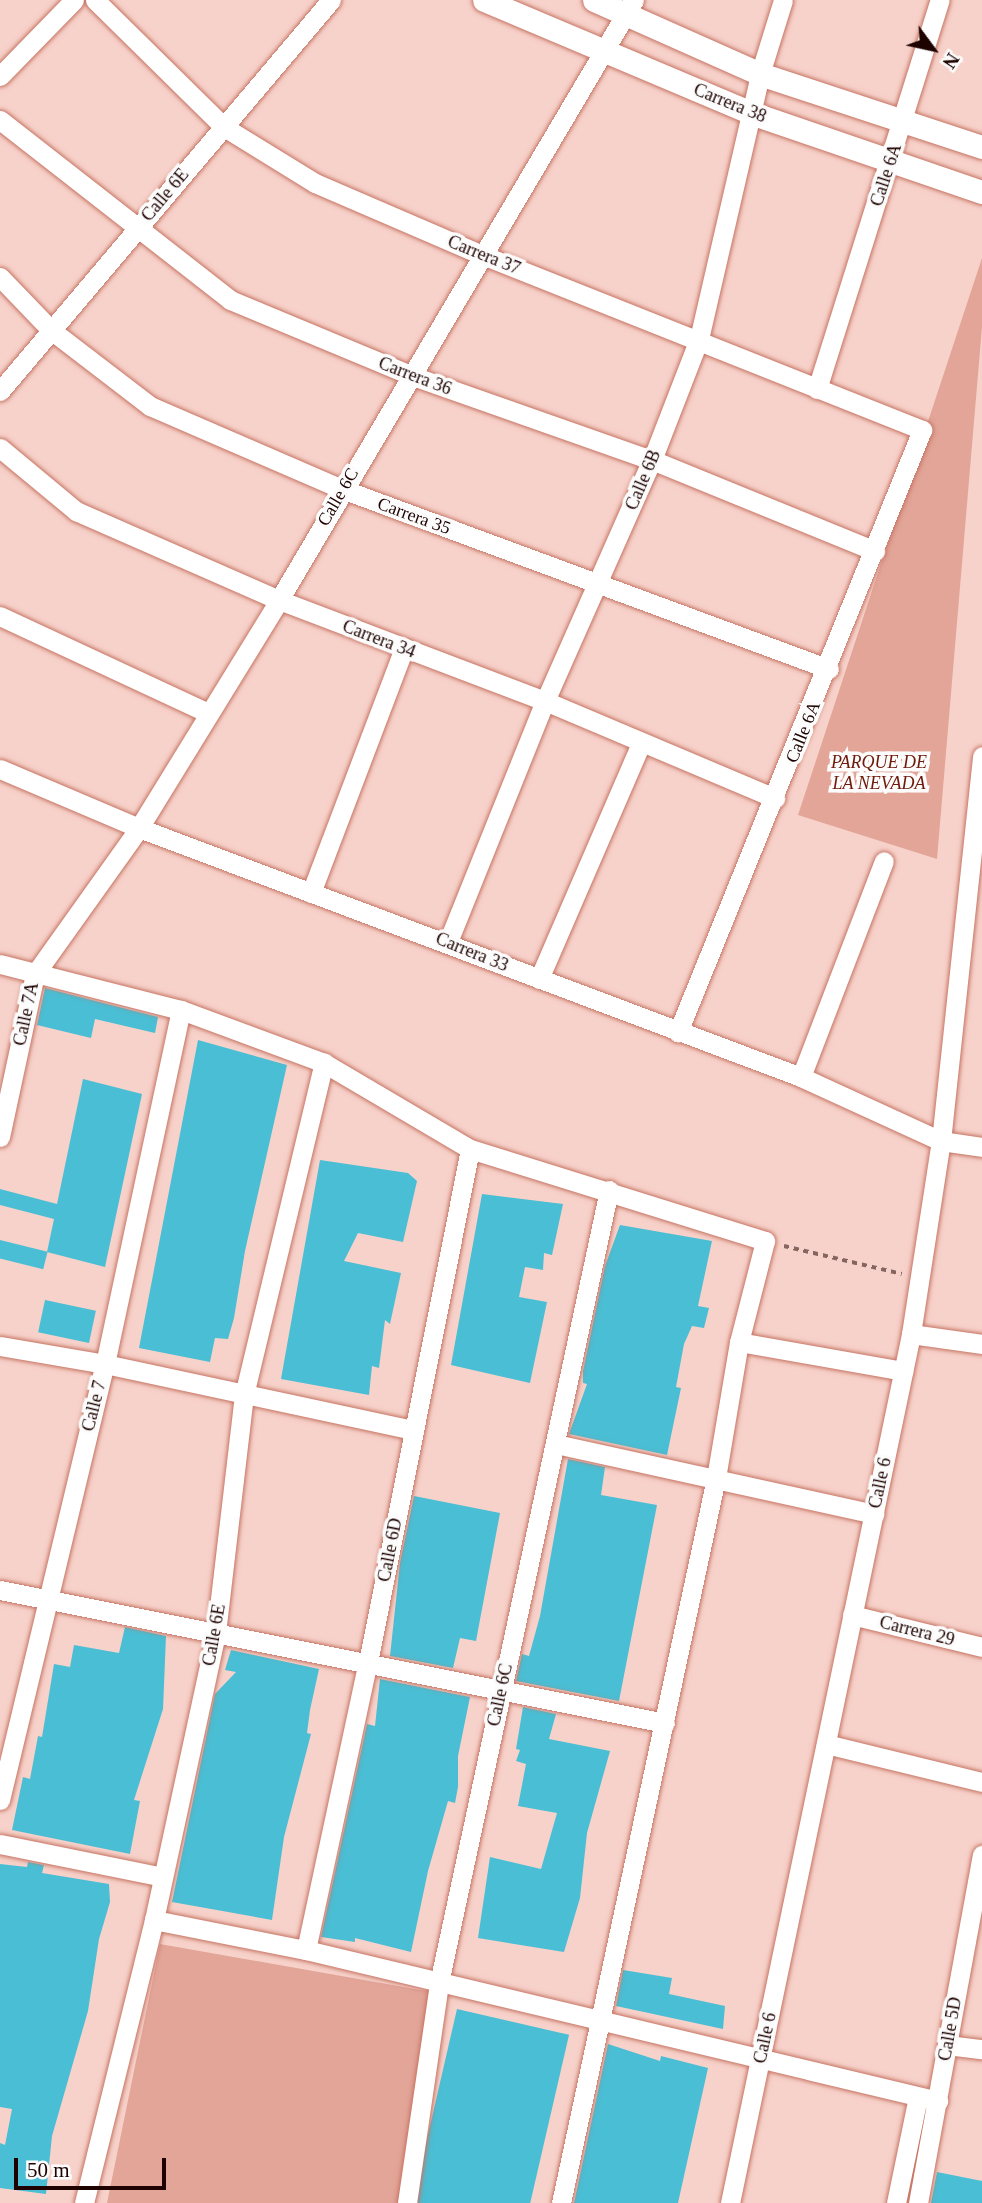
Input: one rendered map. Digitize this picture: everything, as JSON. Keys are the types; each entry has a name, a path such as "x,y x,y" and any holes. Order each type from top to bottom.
{"street":[{"path":"0,76 8,55 74,0"},
{"name":"Carrera 37","path":"95,0 224,127 315,183 480,254 922,430"},
{"name":"Calle 6E","path":"0,391 331,0"},
{"name":"Carrera 38","path":"484,0 754,114 891,158 982,192"},
{"path":"594,0 632,7 760,74 982,147"},
{"name":"Calle 6B","path":"448,942 545,701 652,460 699,340 754,114 760,74 783,0"},
{"name":"Calle 6A","path":"817,390 940,0"},
{"name":"Calle 6C","path":"35,974 139,828 279,600 480,254 632,7"},
{"name":"Carrera 36","path":"0,120 230,300 410,375 652,460 875,551"},
{"name":"Carrera 35","path":"0,277 51,330 150,406 342,489 829,669"},
{"name":"Calle 6A","path":"678,1032 829,669 922,430"},
{"name":"Carrera 34","path":"0,448 76,511 279,600 545,701 775,798"},
{"path":"0,616 208,713"},
{"path":"311,893 404,648"},
{"path":"539,979 641,743"},
{"name":"Calle 6","path":"730,2203 911,1334 940,1141 982,755"},
{"name":"Carrera 33","path":"0,769 139,828 801,1077 940,1141"},
{"path":"801,1077 884,861"},
{"path":"0,964 181,1010 324,1063 470,1149 609,1190 765,1241 739,1342 716,1478 666,1723 561,2203"},
{"name":"Calle 7A","path":"0,1137 35,974"},
{"name":"Calle 7","path":"0,1800 46,1598 105,1364 181,1010"},
{"name":"Calle 6E","path":"84,2203 154,1920 216,1633 244,1395 324,1063"},
{"path":"940,1141 982,1147"},
{"name":"Calle 6D","path":"306,1950 368,1662 470,1149"},
{"name":"Calle 6C","path":"407,2203 439,1983 609,1190"},
{"path":"911,1334 982,1344"},
{"path":"739,1342 904,1371"},
{"path":"0,1346 105,1364 413,1430"},
{"path":"556,1444 874,1514"},
{"path":"0,1590 368,1662 500,1693 666,1723"},
{"name":"Carrera 29","path":"852,1615 982,1647"},
{"path":"826,1744 982,1782"},
{"path":"0,1844 163,1877"},
{"name":"Calle 5D","path":"918,2203 982,1855"},
{"path":"154,1920 306,1950 938,2101"},
{"path":"947,2045 982,2049"},
{"path":"896,2203 918,2097"}],"path":[{"path":"765,1241 918,1277"}],"green space":[{"name":"PARQUE DE LA NEVADA","path":"982,258 982,327 937,859 798,815"},
{"path":"160,1944 443,1994 405,2203 107,2203"}],"building":[{"path":"45,988 158,1017 155,1033 95,1019 91,1038 37,1025"},
{"path":"198,1040 287,1065 245,1251 234,1318 228,1339 215,1338 210,1362 139,1348"},
{"path":"83,1079 142,1094 105,1267 47,1252 54,1219 0,1205 0,1189 57,1204"},
{"path":"320,1160 408,1173 417,1181 403,1242 358,1233 344,1261 401,1273 390,1324 385,1320 379,1368 372,1366 369,1395 281,1379"},
{"path":"482,1194 563,1204 552,1255 544,1253 543,1270 525,1267 519,1297 547,1302 530,1383 451,1365"},
{"path":"620,1225 712,1241 698,1306 709,1308 704,1328 692,1326 684,1344 676,1387 681,1388 667,1455 569,1434 587,1384 583,1383 583,1371 605,1266"},
{"path":"0,1240 48,1252 43,1269 0,1259"},
{"path":"45,1300 96,1311 89,1343 38,1332"},
{"path":"568,1459 605,1467 601,1495 657,1505 619,1701 516,1681 522,1654 529,1656 540,1616"},
{"path":"414,1496 500,1513 476,1641 460,1638 453,1668 390,1656 400,1563"},
{"path":"125,1627 166,1636 163,1709 134,1800 140,1801 130,1854 12,1830 23,1777 30,1779 38,1736 42,1737 54,1664 70,1667 74,1645 119,1653"},
{"path":"231,1650 319,1669 307,1733 311,1734 284,1837 272,1920 172,1902 215,1694 236,1672 225,1670"},
{"path":"380,1679 470,1697 458,1756 455,1803 448,1801 428,1871 411,1952 355,1938 355,1942 321,1937 367,1724 375,1726"},
{"path":"523,1707 556,1714 549,1739 610,1751 587,1833 580,1898 564,1952 478,1938 490,1857 541,1869 557,1813 518,1806 526,1764 516,1761 520,1750 516,1749"},
{"path":"28,1862 44,1865 42,1873 109,1884 110,1902 99,1939 88,2011 52,2136 46,2194 0,2188 0,2143 5,2145 12,2109 0,2107 0,1864 27,1867"},
{"path":"623,1970 672,1978 669,1994 725,2006 723,2029 616,2006"},
{"path":"457,2009 569,2035 530,2203 412,2202"},
{"path":"608,2044 660,2061 661,2056 708,2068 678,2203 574,2203"},
{"path":"937,2172 982,2181 982,2203 931,2203"}]}
